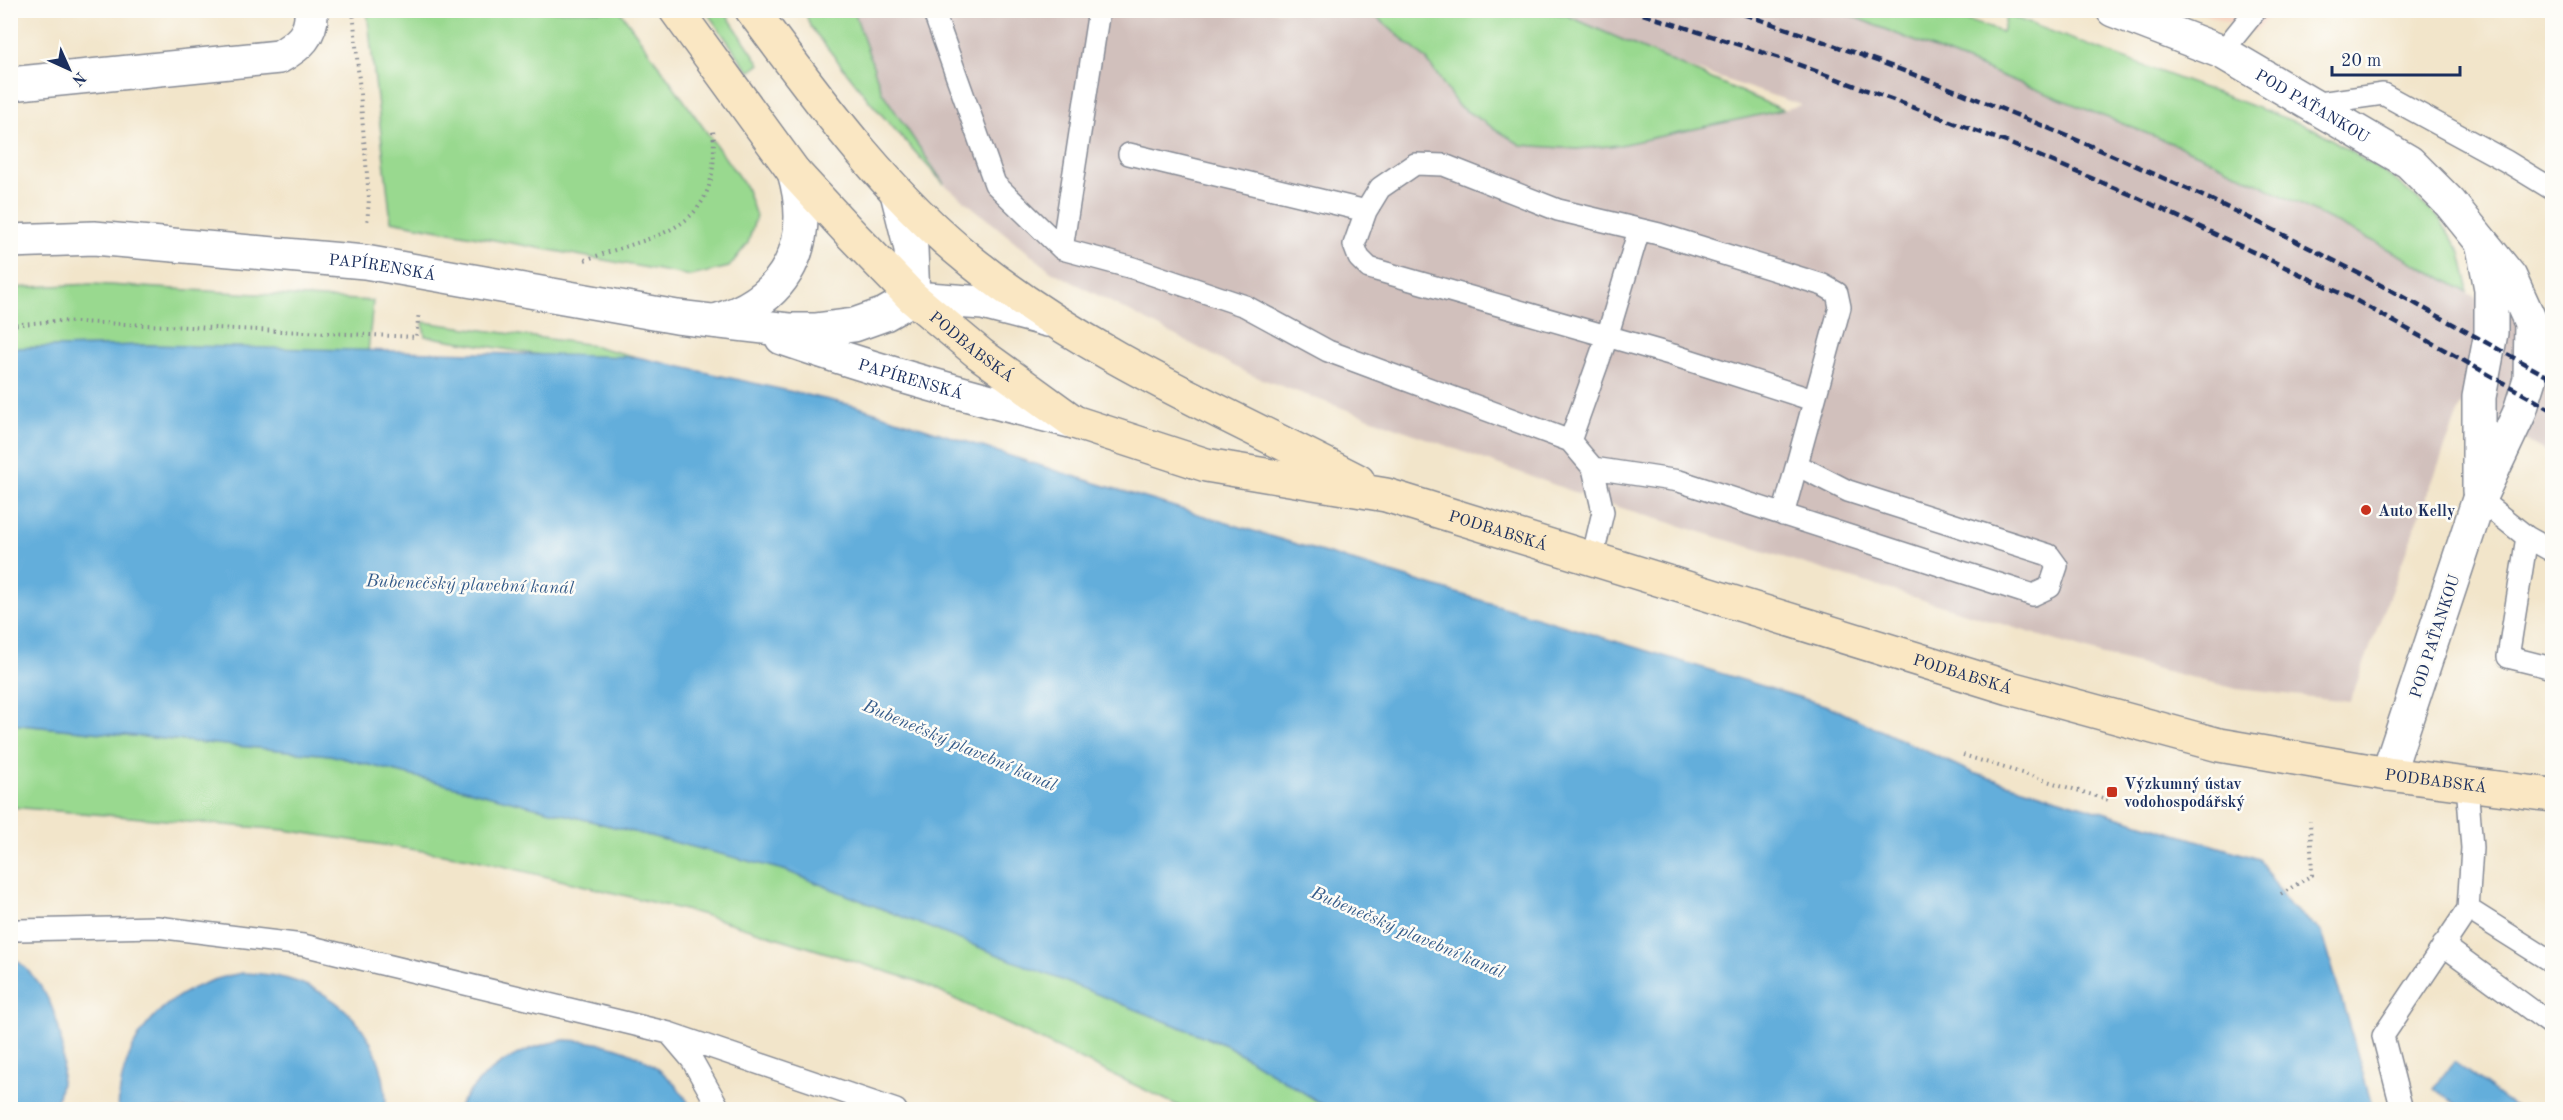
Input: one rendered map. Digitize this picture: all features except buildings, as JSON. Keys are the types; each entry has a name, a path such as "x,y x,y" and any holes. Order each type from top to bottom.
{"main road":[{"name":"PODBABSKÁ","path":"676,10 794,172 914,298 980,354 1074,422 1206,465 1386,495 2010,688 2208,742 2388,774 2553,795"},
{"name":"PODBABSKÁ","path":"752,10 836,123 897,192 971,261 1053,321 1386,495"}],"street":[{"path":"10,84 279,57 302,44 312,18 312,10"},
{"name":"POD PAŤANKOU","path":"2113,10 2222,52 2409,162 2450,202 2510,277 2531,323 2530,379 2519,414 2479,499 2388,774"},
{"path":"712,322 736,315 757,303 776,287 790,267 799,244 803,220 801,195 794,172"},
{"path":"897,192 911,249 914,298 983,303 1053,321"},
{"name":"PAPÍRENSKÁ","path":"10,241 94,238 365,262 712,322 789,330 834,328 885,314 914,298"},
{"name":"POD PAŤANKOU","path":"2479,499 2479,397 2491,333 2491,289 2482,243"},
{"name":"PAPÍRENSKÁ","path":"749,327 862,366 959,394 1074,422"}],"lane":[{"path":"933,10 995,184 1062,249 1133,268 1245,306 1328,351 1570,441 1593,468 1603,512 1592,559"},
{"path":"1062,249 1099,10"},
{"path":"2222,52 2256,10"},
{"path":"2312,104 2383,94 2553,189"},
{"path":"1129,154 1366,212"},
{"path":"1783,515 1840,307 1837,293 1823,285 1640,230 1558,210 1444,165 1415,164 1380,188 1366,212 1354,245 1359,258 1369,268 1607,336 1813,400"},
{"path":"1570,441 1607,336 1640,230"},
{"path":"1593,468 1679,481 2033,595 2050,587 2057,566 2049,555 1848,490 1797,465"},
{"path":"2479,499 2528,537 2553,551"},
{"path":"2528,537 2508,657 2553,668"},
{"path":"2402,1110 2383,1036 2468,909 2472,848 2467,784"},
{"path":"2468,909 2553,962"},
{"path":"19,930 157,927 303,945 669,1033 896,1110"},
{"path":"2443,945 2553,1025"},
{"path":"669,1033 692,1060 720,1110"}],"path":[{"path":"353,10 369,198 365,262"},
{"path":"584,261 678,227 696,213 711,186 716,156 713,127"},
{"path":"10,326 56,321 416,337 419,308"},
{"path":"1963,755 2112,801"},
{"path":"2282,894 2312,876 2310,821"}],"shaded area":[{"path":"851,11 1361,11 1372,13 1427,60 1458,106 1783,110 1801,105 1616,43 1492,11 1839,11 2201,155 2385,247 2552,339 2552,455 2461,405 2350,701 2237,689 2103,655 1602,502 1251,375 1051,271 944,184 882,92"},
{"path":"2195,11 2274,11 2255,32"}],"green space":[{"path":"1539,10 1568,16 1783,110 1620,145 1577,149 1521,145 1458,106 1427,60 1372,13 1361,11"},
{"path":"367,11 620,11 746,187 756,216 748,243 729,267 691,276 391,221"},
{"path":"706,11 724,11 760,64 751,71 748,70"},
{"path":"805,11 854,11 882,92 944,184 871,103 810,26"},
{"path":"1839,11 1939,11 2002,32 2007,15 2317,130 2394,179 2439,218 2461,253 2467,279 2467,292 2385,247 2201,155"},
{"path":"92,284 373,301 368,352 149,345 11,348 11,288"},
{"path":"423,322 586,344 637,357 547,356 425,336"},
{"path":"10,724 330,755 784,870 1228,1046 1330,1109 1185,1109 917,981 701,914 469,858 285,830 11,807"}],"water":[{"name":"Bubenečský plavební kanál","path":"149,345 637,357 856,406 1063,473 1828,706 1973,773 2259,859 2288,904 2322,932 2373,1109 1330,1109 1228,1046 784,870 330,755 11,724 11,348"},
{"path":"10,955 27,969 40,986 51,1005 58,1025 62,1046 62,1067 60,1088 54,1109 11,1109"},
{"path":"242,973 271,975 299,982 345,1009 362,1029 375,1052 383,1079 386,1109 118,1109 121,1082 129,1057 139,1036 154,1017 171,1001 192,989 216,979"},
{"path":"564,1040 603,1044 638,1056 668,1078 692,1109 457,1109 478,1082 503,1062 531,1049"},
{"path":"2454,1062 2518,1109 2463,1109 2433,1088"}],"railway":[{"path":"1630,10 1786,60 2006,142 2134,196 2357,301 2552,410"},
{"path":"1731,10 1955,90 2174,183 2318,252 2552,379"}],"place":[{"name":"Auto Kelly","path":"2366,510"},
{"name":"Výzkumný ústav vodohospodářský","path":"2112,792"}]}
